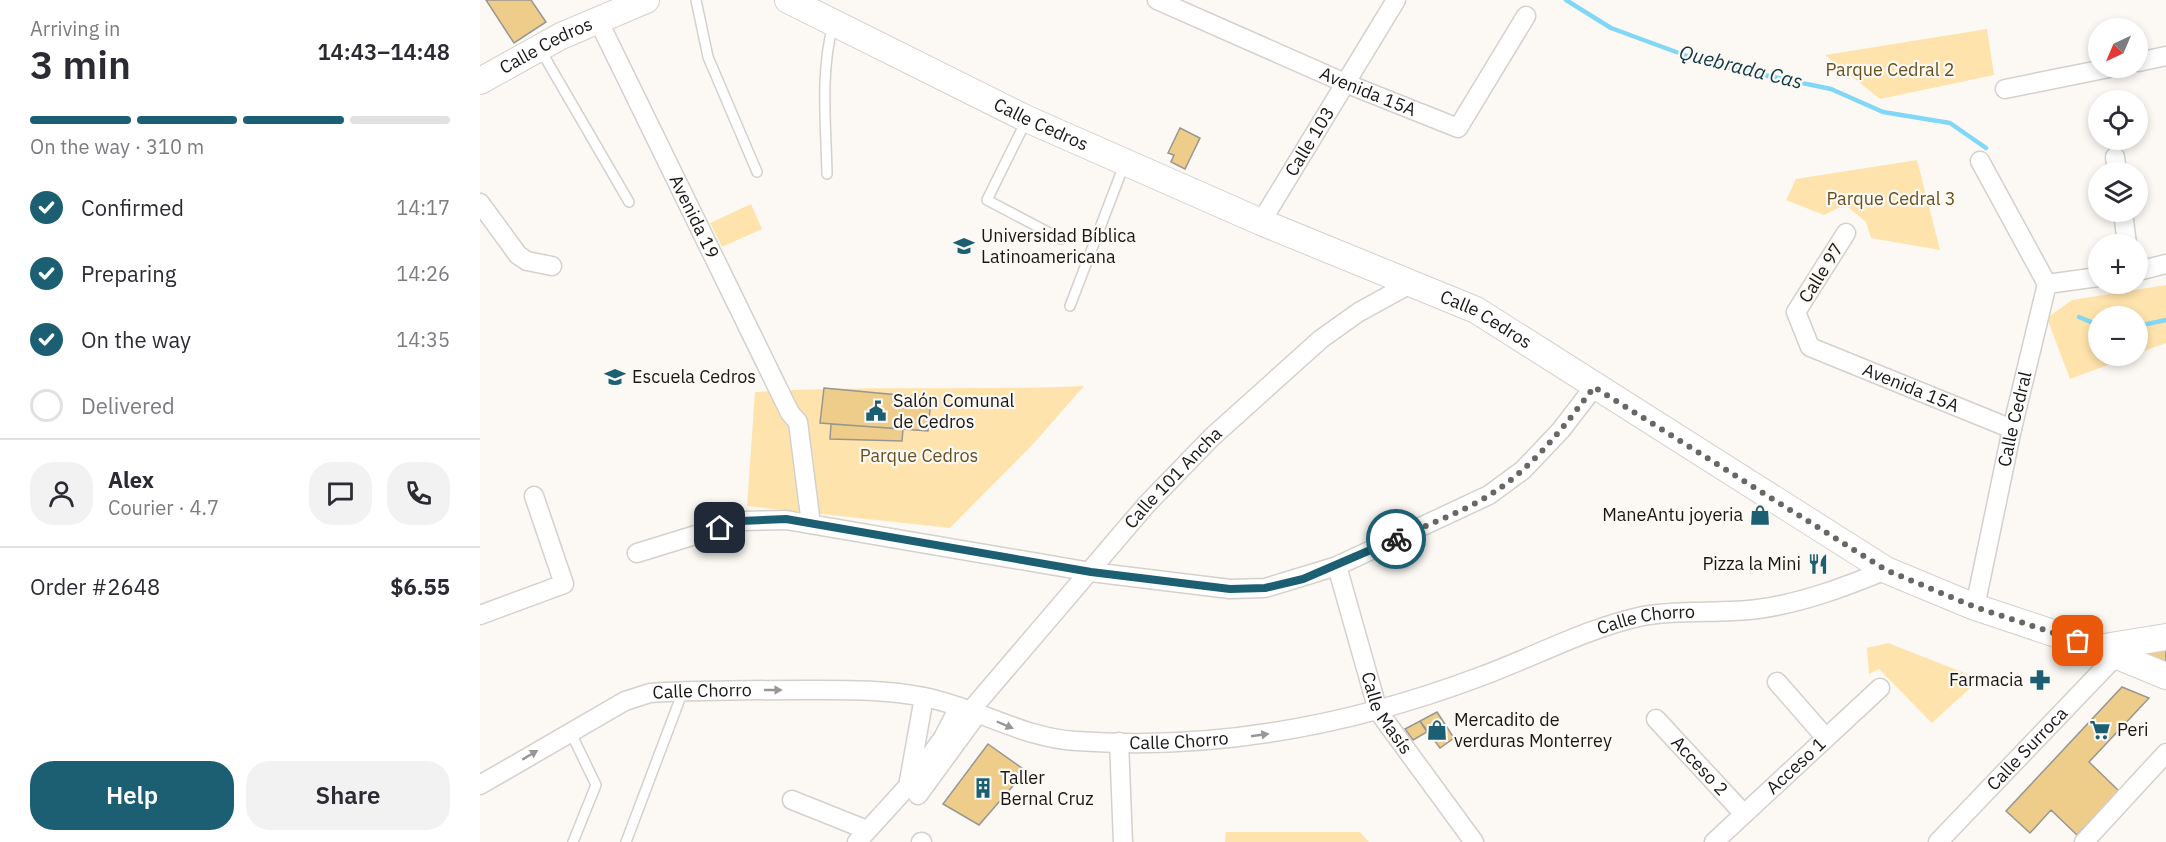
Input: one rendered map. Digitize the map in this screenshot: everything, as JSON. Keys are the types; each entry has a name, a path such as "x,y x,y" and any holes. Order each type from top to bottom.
{"street":[{"name":"Calle Cedros","path":"480,81 539,47 646,0"},
{"name":"Calle Cedros","path":"788,0 1027,119 1261,222 1476,310 1594,387 1886,570 1975,607 2107,652 2166,637"},
{"name":"Avenida 15A","path":"1157,0 1345,83 1458,128 1526,16"},
{"name":"Calle 103","path":"1261,222 1396,0"},
{"name":"Avenida 19","path":"597,20 790,413 798,422 804,452 811,524"},
{"path":"2148,60 2166,56"},
{"path":"2005,88 2088,72"},
{"path":"1980,161 2047,284 2088,278"},
{"path":"480,203 518,255 527,261 552,266"},
{"name":"Calle 97","path":"1810,347 1796,312 1846,233"},
{"path":"2148,268 2166,264"},
{"name":"Calle 101 Ancha","path":"862,836 913,791 943,738 1091,572 1148,504 1212,437 1321,339 1359,312 1410,284"},
{"name":"Calle Cedral","path":"1975,607 2012,429 2047,284"},
{"name":"Avenida 15A","path":"1810,347 2012,429"},
{"path":"637,553 741,521 786,519 1091,572 1230,589 1265,588 1337,566 1489,495 1523,470 1562,430 1594,387"},
{"path":"480,615 564,584 534,496"},
{"name":"Calle Masís","path":"1337,566 1378,711 1474,842"},
{"name":"Calle Chorro","path":"480,784 625,701 650,693 872,691 924,697 969,710 1018,730 1047,738 1194,743 1264,735 1378,711 1481,676 1590,632 1645,616 1760,609 1844,588 1886,570"},
{"path":"2107,652 2166,676"},
{"name":"Calle Surroca","path":"1938,842 2107,652"},
{"path":"1777,682 1826,738"},
{"name":"Acceso 1","path":"1714,842 1880,688"},
{"path":"913,791 924,697"},
{"name":"Acceso 2","path":"1656,719 1744,814"},
{"path":"1119,742 1123,842"},
{"path":"2084,842 2166,753"},
{"path":"792,800 862,836"}],"lane":[{"path":"696,0 708,57 757,172"},
{"path":"827,174 826,84 828,43 834,24"},
{"path":"539,47 629,202"},
{"path":"1027,119 987,200 1061,239"},
{"path":"1070,306 1125,162"},
{"path":"626,842 683,691"},
{"path":"570,731 596,785 573,842"}],"green space":[{"name":"Parque Cedral 2","path":"1987,29 1994,75 1880,99 1825,55"},
{"name":"Parque Cedral 3","path":"1917,160 1940,250 1871,238 1866,222 1848,207 1838,208 1824,215 1786,200 1796,179"},
{"path":"751,204 762,229 722,247 710,223"},
{"path":"2166,285 2166,343 2148,349 2148,306 2088,306 2088,366 2105,366 2070,379 2047,318 2072,300 2110,294 2148,294 2148,288"},
{"name":"Parque Cedros","path":"1084,386 1034,443 950,528 747,506 755,392"},
{"path":"1888,643 1980,679 1932,723 1879,669 1869,674 1867,648"},
{"path":"1226,832 1360,832 1369,842 1225,842"}],"building":[{"path":"486,0 531,0 546,22 514,43"},
{"path":"1180,128 1200,138 1185,169 1171,162 1174,155 1168,153"},
{"name":"Salón Comunal de Cedros","path":"824,388 931,398 928,431 820,423"},
{"path":"831,424 903,429 902,441 830,439"},
{"path":"2166,647 2166,666 2145,658 2146,650"},
{"name":"Peri","path":"2122,687 2149,698 2089,762 2119,791 2077,835 2051,810 2030,833 2006,811"},
{"name":"Mercadito de verduras Monterrey","path":"1437,712 1454,738 1440,748 1420,721"},
{"path":"1420,721 1427,732 1413,740 1405,729"},
{"name":"Taller Bernal Cruz","path":"988,744 1026,771 979,825 943,804"}],"waterway":[{"name":"Quebrada Cas","path":"1566,0 1611,28 1706,63 1831,89 1883,112 1950,123 1986,148"},
{"name":"Quebrada Cas","path":"2079,317 2088,321"},
{"name":"Quebrada Cas","path":"2148,324 2166,320"}],"way so far":[{"path":"1396,539 1468,507 1523,470 1562,430 1594,387 1886,570 1975,607 2078,641"}],"place":[{"name":"Universidad Bíblica Latinoamericana","path":"964,246"},
{"name":"Escuela Cedros","path":"615,377"},
{"name":"Salón Comunal de Cedros","path":"876,411"},
{"name":"ManeAntu joyeria","path":"1760,515"},
{"name":"Pizza la Mini","path":"1818,564"},
{"name":"Farmacia","path":"2040,680"},
{"name":"Mercadito de verduras Monterrey","path":"1437,730"},
{"name":"Peri","path":"2100,730"},
{"name":"Taller Bernal Cruz","path":"983,788"}],"route":[{"path":"720,528 741,521 786,519 1091,572 1230,589 1265,588 1303,579 1396,539"}]}
